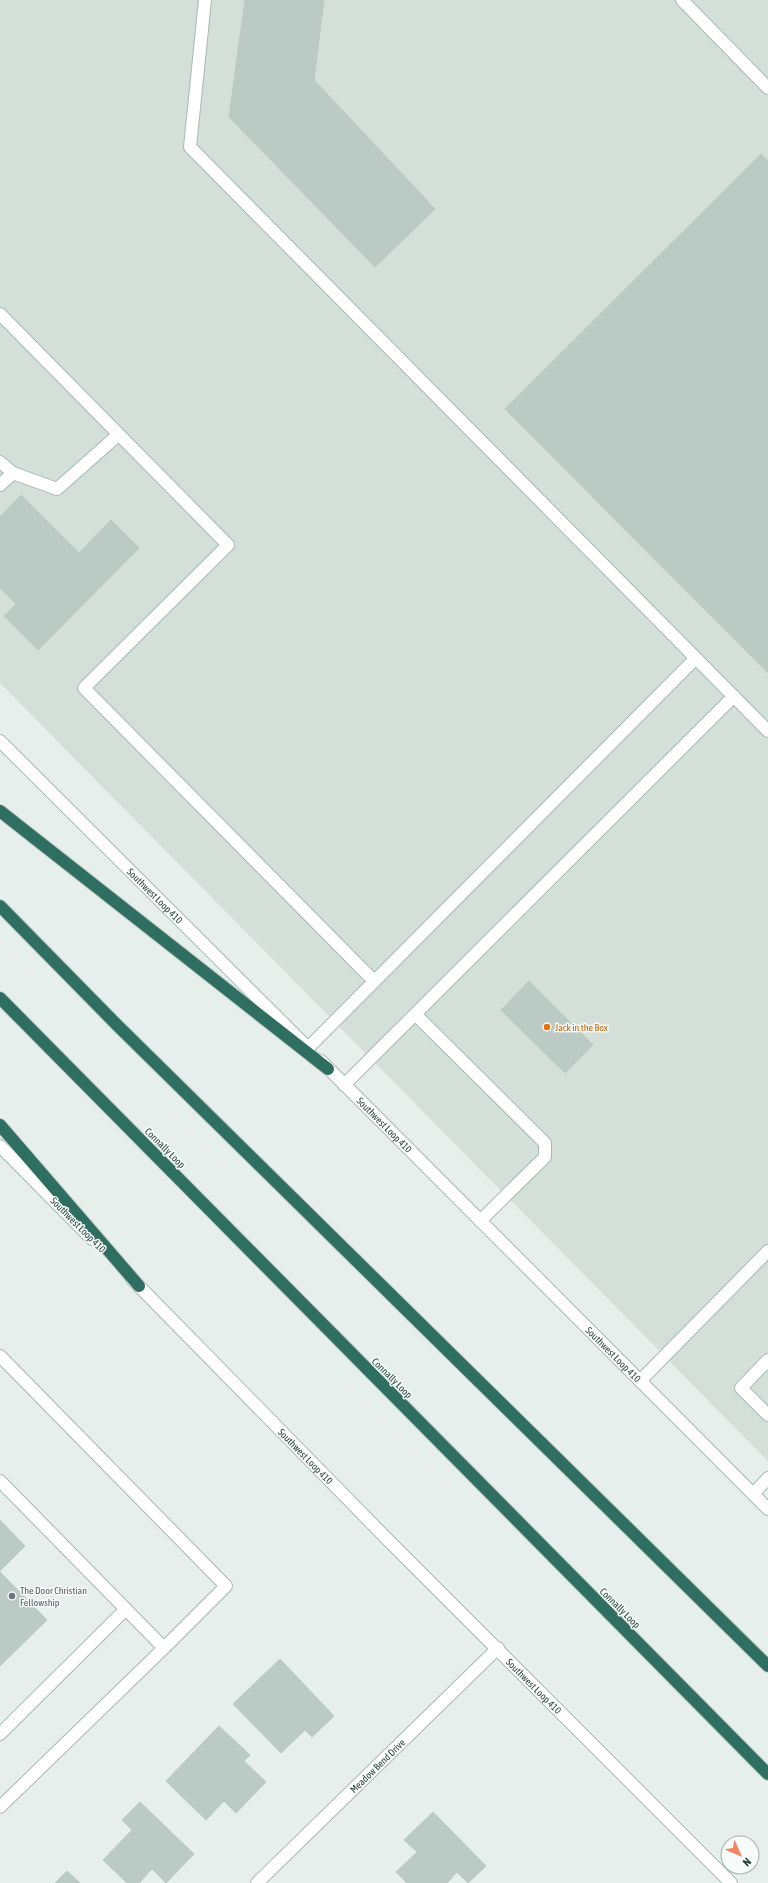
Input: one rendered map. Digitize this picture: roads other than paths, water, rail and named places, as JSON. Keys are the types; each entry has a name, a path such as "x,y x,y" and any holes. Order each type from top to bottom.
{"highway":[{"path":"0,812 328,1069"},
{"path":"0,906 123,1031 765,1663"},
{"name":"Connally Loop","path":"0,998 768,1774"},
{"path":"0,1125 138,1286"},
{"path":"729,1735 768,1781"}],"main road":[{"path":"205,0 190,147 768,731"},
{"path":"682,0 768,88"},
{"path":"0,314 228,545 84,688 374,981"},
{"path":"0,462 12,473 57,489 118,435"},
{"path":"0,485 12,473"},
{"path":"308,1048 696,658"},
{"path":"344,1085 734,696"},
{"name":"Southwest Loop 410","path":"0,741 768,1509"},
{"path":"415,1014 545,1143 545,1157 480,1221"},
{"name":"Southwest Loop 410","path":"0,1146 389,1541 498,1648 731,1883"},
{"path":"640,1380 768,1251"},
{"path":"0,1358 226,1586 0,1807"},
{"path":"768,1360 741,1388 768,1414"},
{"path":"753,1494 768,1478"},
{"path":"0,1480 164,1648"},
{"path":"0,1734 126,1609"},
{"name":"Meadow Bend Drive","path":"257,1883 498,1648"}],"place":[{"name":"Jack in the Box","path":"547,1027"},
{"name":"The Door Christian Fellowship","path":"12,1596"}]}
